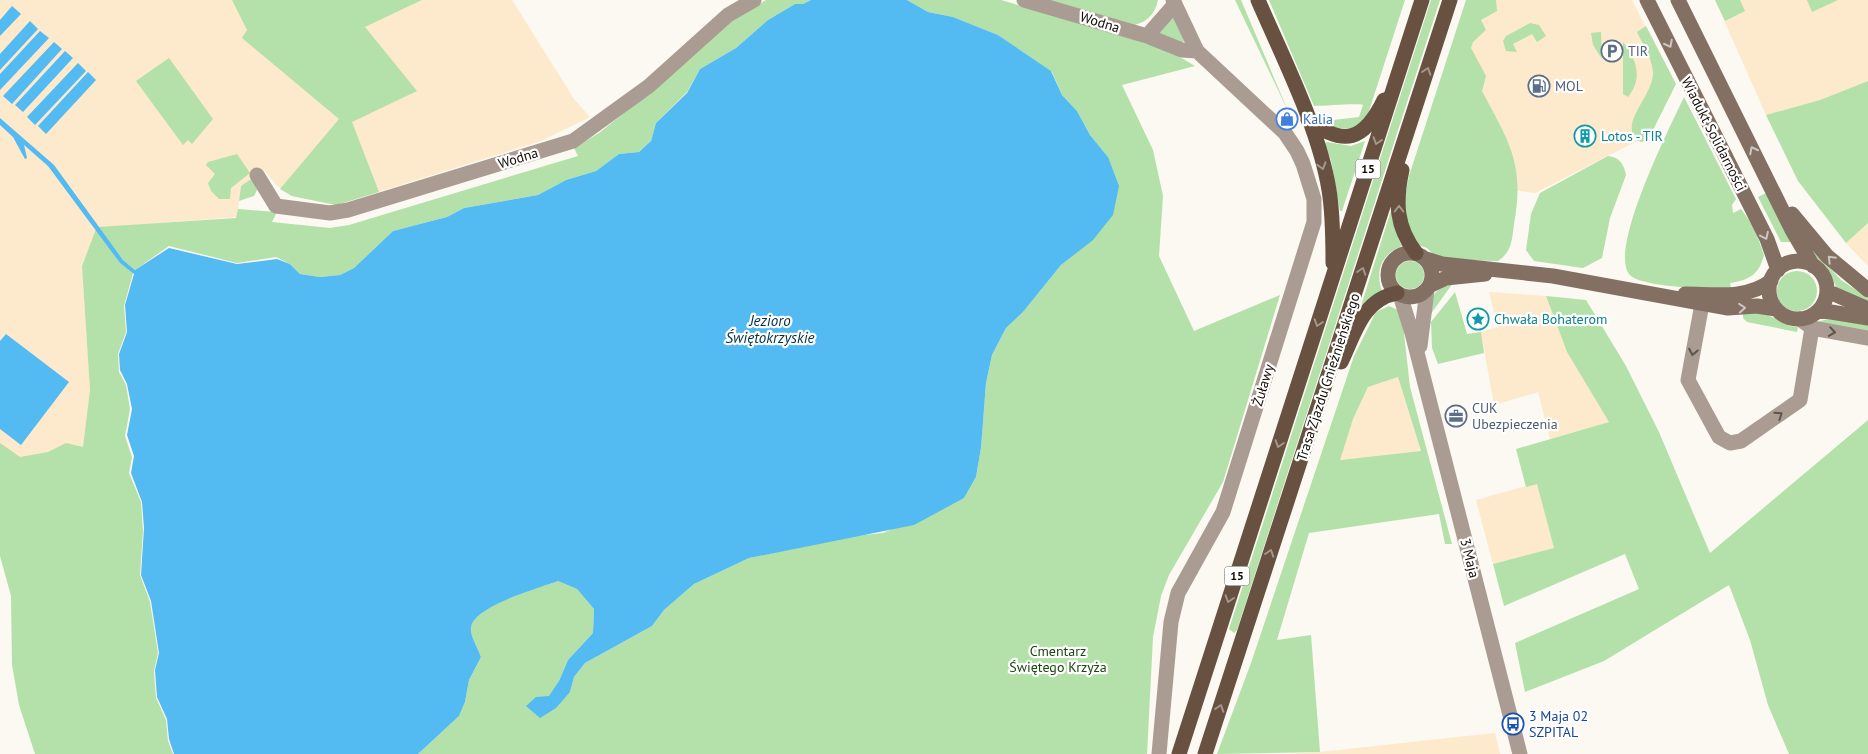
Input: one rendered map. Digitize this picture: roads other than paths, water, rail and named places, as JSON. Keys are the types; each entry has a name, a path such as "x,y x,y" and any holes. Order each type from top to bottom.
{"main road":[{"path":"1258,0 1308,120 1328,188 1332,215 1333,277"},
{"name":"Trasa Zjazdu Gnieźnieńskiego","path":"1179,754 1422,0"},
{"name":"Trasa Zjazdu Gnieźnieńskiego","path":"1205,754 1450,0"},
{"path":"1308,120 1322,131 1334,136 1354,136 1364,129 1379,110 1403,61"},
{"path":"1412,117 1400,177 1398,216 1406,240 1421,256"},
{"path":"1314,417 1362,316 1379,299 1399,294"}],"street":[{"name":"Wodna","path":"257,175 276,206 330,213 348,210 574,141 650,86 728,15 754,0"},
{"name":"Wodna","path":"1024,0 1147,36 1182,50 1196,51"},
{"name":"Wiadukt Solidarności","path":"1647,0 1767,239 1774,275"},
{"name":"Wiadukt Solidarności","path":"1678,0 1776,194 1792,230 1813,266"},
{"path":"1147,36 1174,2 1196,51"},
{"name":"Żuławy","path":"1159,754 1171,622 1178,593 1223,512 1314,222 1314,199 1310,182 1303,164 1285,132 1196,51"},
{"path":"1776,194 1827,256 1868,290"},
{"path":"1504,271 1446,278 1414,297 1399,294 1392,288 1388,276 1392,263 1402,254 1421,256 1442,264 1552,276 1728,308 1757,306 1776,309 1791,319 1806,324 1868,338"},
{"path":"1421,256 1433,274 1429,287"},
{"path":"1659,295 1743,293 1758,289 1774,275 1795,262 1813,266 1825,279 1827,291 1824,304 1810,317 1806,324 1800,400 1741,441 1730,443 1719,437 1688,380 1702,304"},
{"path":"1774,275 1769,293 1776,309"},
{"name":"3 Maja","path":"1420,362 1421,327 1429,287"},
{"path":"1827,291 1868,309"},
{"name":"3 Maja","path":"1399,294 1420,362 1520,754"},
{"path":"1819,310 1868,318"}],"water":[{"name":"Jezioro Świętokrzyskie","path":"811,0 907,0 928,12 953,17 998,35 1051,71 1062,95 1077,111 1090,135 1108,157 1119,186 1113,215 1093,240 1061,265 1023,312 1006,328 992,355 986,383 981,448 976,477 964,498 914,525 749,558 694,584 664,610 652,626 585,663 574,677 570,692 556,708 540,718 526,706 536,697 549,696 559,681 568,660 593,633 594,609 577,589 558,581 495,605 483,612 475,620 471,631 481,657 469,680 465,702 459,716 418,754 174,754 169,739 167,719 157,697 155,670 159,653 151,601 141,575 144,528 142,502 131,473 134,456 127,435 132,409 127,384 120,370 119,354 127,332 125,305 134,274 120,263 48,166 24,145 27,158 25,159 13,137 0,125 0,118 54,165 123,260 135,270 169,248 237,264 277,259 290,264 300,274 320,277 340,275 354,268 393,231 447,217 464,208 538,195 566,180 596,171 619,154 639,152 651,141 656,123 687,93 700,69 736,48 768,20 795,4 803,4"},
{"path":"12,6 21,14 0,36 0,20"},
{"path":"30,21 38,29 0,70 0,54"},
{"path":"40,31 49,38 0,90 0,74"},
{"path":"54,42 62,49 12,104 3,96"},
{"path":"65,51 73,58 23,112 15,105"},
{"path":"78,63 86,71 35,125 27,117"},
{"path":"88,72 96,80 46,134 38,126"},
{"path":"6,334 69,382 21,445 0,429 0,341"}],"place":[{"name":"TIR","path":"1612,51"},
{"name":"MOL","path":"1539,86"},
{"name":"Kalia","path":"1287,119"},
{"name":"Lotos - TIR","path":"1585,136"},
{"name":"Chwała Bohaterom","path":"1478,319"},
{"name":"CUK Ubezpieczenia","path":"1456,416"},
{"name":"3 Maja 02 SZPITAL","path":"1513,724"}],"park label":[{"name":"Cmentarz Świętego Krzyża","path":"1058,660"}]}
